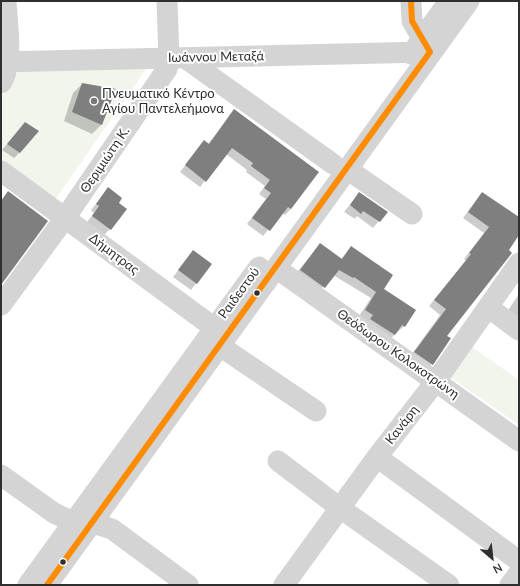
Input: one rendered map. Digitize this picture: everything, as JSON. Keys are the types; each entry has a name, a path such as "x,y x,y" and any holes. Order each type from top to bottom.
{"street":[{"path":"1,84 4,79 6,1"},
{"name":"Θεριμιώτη Κ.","path":"1,306 65,218 166,69 177,58 168,1"},
{"path":"411,1 412,21 422,48"},
{"name":"Ραιδεστού","path":"28,585 82,523 220,337 422,48 449,1"},
{"name":"Ραιδεστού","path":"422,48 468,1"},
{"name":"Ιωάννου Μεταξά","path":"5,62 177,58 422,48"},
{"path":"177,58 412,214"},
{"name":"Ραιδεστού","path":"220,337 276,268 340,167"},
{"name":"Δήμητρας","path":"1,171 65,218 316,411"},
{"name":"Κανάρη","path":"284,585 377,457 436,381 519,263"},
{"name":"Θεόδωρου Κολοκοτρώνη","path":"276,268 519,441"},
{"path":"488,308 519,330"},
{"path":"377,457 519,561"},
{"path":"278,461 340,508 449,585"},
{"path":"1,475 54,513 82,523 112,529 188,585"},
{"name":"Ραιδεστού","path":"47,585 82,523"},
{"path":"510,585 519,573"}],"shaded area":[{"path":"146,69 55,200 1,162 1,98 19,72"},
{"path":"469,345 519,380 519,425 447,375"}],"building":[{"name":"Πνευματικό Κέντρο Αγίου Παντελεήμονα","path":"82,83 116,89 102,125 72,112"},
{"path":"234,109 319,172 291,209 288,207 270,231 252,218 271,193 264,188 270,180 251,166 253,163 232,148 206,182 185,165 204,140 209,144"},
{"path":"25,122 39,131 20,153 7,144"},
{"path":"108,187 122,198 119,203 127,209 111,230 92,216 99,206 96,204"},
{"path":"8,191 48,221 1,285 1,201"},
{"path":"359,192 388,212 380,222 363,211 361,214 350,205"},
{"path":"482,192 519,217 519,235 509,250 512,253 447,336 451,338 433,365 414,352 446,309 434,300 471,254 469,253 489,227 468,212"},
{"path":"320,243 342,259 351,246 393,275 384,289 416,310 405,327 402,325 395,335 370,319 373,315 365,310 376,292 354,277 353,278 339,270 325,288 300,270"},
{"path":"193,250 212,264 197,284 178,270"}],"transit line":[{"path":"47,585 430,52 412,21 411,1"}],"place":[{"name":"Πνευματικό Κέντρο Αγίου Παντελεήμονα","path":"94,101"}]}
